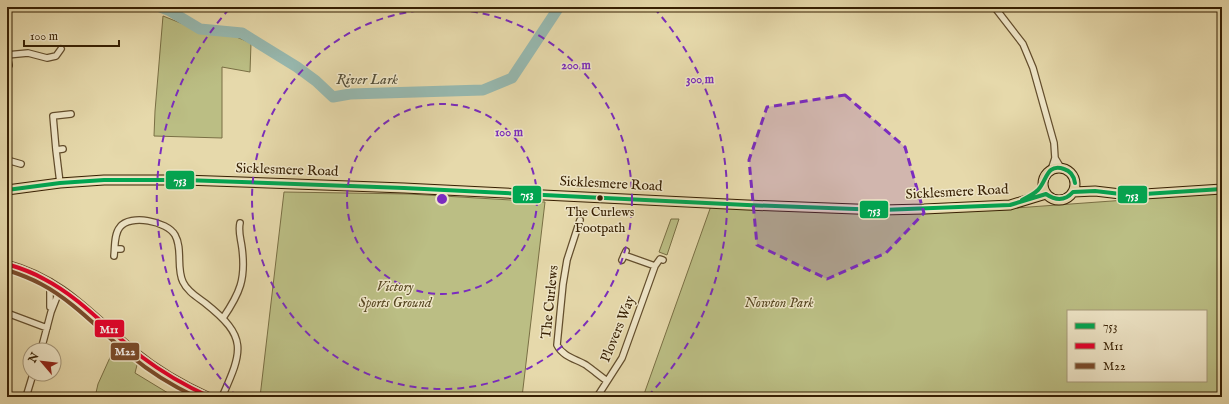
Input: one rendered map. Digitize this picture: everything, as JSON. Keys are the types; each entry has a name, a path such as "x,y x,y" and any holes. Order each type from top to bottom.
{"highway":[{"path":"1061,168 1068,170 1071,173 1074,187 1068,198 1060,200 1051,198 1044,189 1045,175 1051,170 1061,168"},
{"name":"Sicklesmere Road","path":"7,190 60,183 104,180 184,180 404,188 740,205 882,210 1010,205 1044,189"},
{"path":"1074,187 1129,195 1222,189"}],"street":[{"path":"996,8 1023,44 1033,68 1054,143 1055,158 1051,170"},
{"path":"9,65 7,55 28,53 47,58 56,56 61,48"},
{"path":"60,183 53,116 71,114"},
{"path":"56,150 63,149"},
{"path":"1055,158 1061,168"},
{"path":"7,160 21,164"},
{"path":"114,256 118,249 117,233 121,225 124,223 144,220 156,222 165,225 173,232 178,242 183,283 192,293 223,318 236,338 239,348 235,366 222,397"},
{"name":"The Curlews","path":"577,222 567,260 563,284 557,345 559,350 564,355 586,365 607,381"},
{"path":"223,318 237,297 241,285 243,268 242,247 238,229 240,223"},
{"path":"624,255 655,266 660,258 663,260"},
{"path":"7,264 25,269 50,282 75,300 141,357 176,380 210,397"},
{"name":"Plovers Way","path":"597,397 622,358 655,266"},
{"path":"50,282 51,312"},
{"path":"43,342 51,312 60,289"},
{"path":"7,313 47,328"},
{"path":"26,397 31,382"}],"highlighted area":[{"path":"845,95 905,147 924,213 886,253 827,279 757,245 749,160 767,107"}],"green space":[{"path":"163,16 207,31 229,34 251,43 250,72 222,67 222,138 154,136"},
{"name":"Victory Sports Ground","path":"284,192 409,194 545,202 522,397 260,397"},
{"name":"Nowton Park","path":"1222,193 1222,397 643,397 711,206 1002,209"},
{"path":"671,219 679,219 667,255 659,252"},
{"path":"117,342 138,361 135,373 168,393 167,397 95,397 98,384"}],"waterway":[{"name":"River Lark","path":"160,7 170,11 200,29 242,33 297,67 316,81 333,97 350,94 483,90 512,78 559,7"}],"transit line":[{"name":"753","path":"1022,200 1038,190 1050,171 1054,168 1069,171 1073,176 1075,183"},
{"name":"753","path":"7,190 60,183 104,180 184,180 404,188 747,205 882,210 1010,205 1046,194"},
{"name":"753","path":"1046,194 1053,198 1060,199 1067,197 1073,192 1095,191 1129,195 1222,189"},
{"name":"M11","path":"7,264 35,274 57,287 83,305 150,363 175,379 210,397"},
{"name":"M22","path":"7,270 33,280 65,299 120,347 154,374 196,397"}],"place":[{"name":"The Curlews Footpath","path":"600,198"}]}
